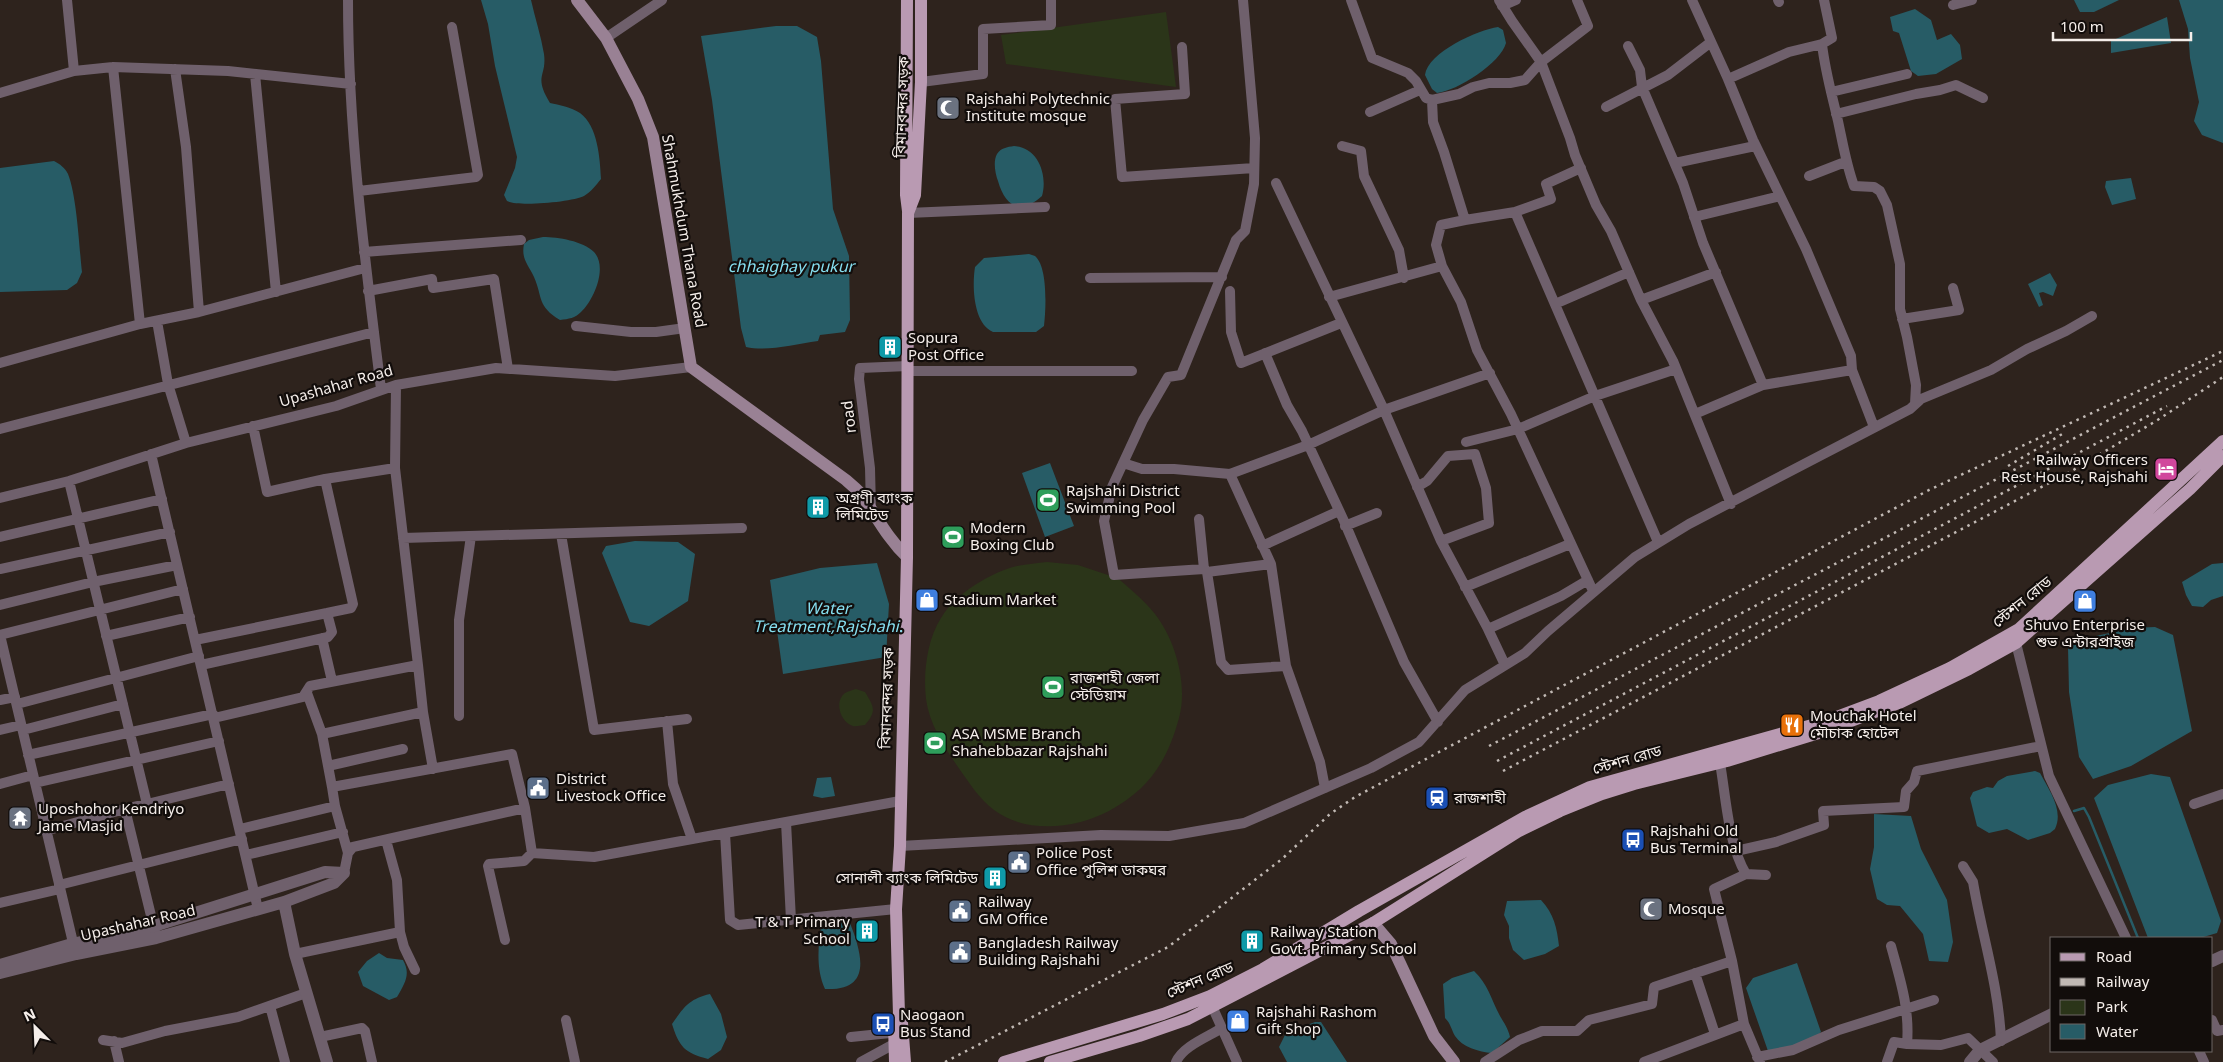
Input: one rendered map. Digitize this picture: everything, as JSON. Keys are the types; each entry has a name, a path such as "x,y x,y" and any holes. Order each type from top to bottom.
{"main road":[{"name":"Shahmukhdum Thana Road","path":"577,0 606,38 638,99 653,137 691,367"},
{"name":"বিমানবন্দর সড়ক","path":"899,1038 894,1023 899,1014 896,909 900,846 907,557 907,0"},
{"name":"বিমানবন্দর সড়ক","path":"908,213 915,195 921,82 921,0"},
{"path":"691,367 846,480 862,495 896,547 907,557"},
{"name":"স্টেশন রোড","path":"1004,1062 1163,1014 1210,996 1263,969 1359,911 1526,816 1590,787 1823,722 1880,701 1950,668 2019,629 2223,441"},
{"name":"স্টেশন রোড","path":"1050,1062 1139,1036 1188,1019 1374,922 1519,832 1560,811 1626,786 1720,763 1822,732 1898,703 1969,669 2016,643 2190,490 2223,456"},
{"path":"1374,922 1390,944 1434,1036 1452,1061"},
{"path":"899,1038 902,1062"}],"street":[{"path":"67,0 74,71"},
{"path":"348,0 351,84 365,268 381,389"},
{"path":"921,82 983,74 983,29 1051,26 1051,0"},
{"path":"1243,0 1255,138 1254,184 1245,231 1236,240 1181,375 1168,377 1143,420 1122,463 1112,487 1104,522 1114,575 1205,571 1271,564"},
{"path":"1351,0 1372,58 1408,73 1416,80 1426,98 1432,100 1489,83 1510,83 1525,80 1541,62 1588,26 1577,0"},
{"path":"1516,0 1501,3 1541,62 1596,205 1611,231 1641,300 1676,369 1731,504"},
{"path":"1692,0 1728,79 1755,146 1806,249 1851,356 1852,370 1874,427"},
{"path":"1728,79 1789,52 1822,44 1832,38 1824,0"},
{"path":"1953,5 1972,0"},
{"path":"606,38 657,1"},
{"path":"359,191 476,177 478,174 452,27"},
{"path":"1606,107 1668,75 1711,42"},
{"path":"1822,44 1824,68 1836,114 1845,162 1854,186 1874,187 1880,190 1887,205 1900,264 1900,309 1916,386 1915,404"},
{"path":"1628,46 1640,70 1642,87 1675,163 1694,217 1763,385"},
{"path":"1182,47 1185,94 1115,99 1122,177 1254,168"},
{"path":"113,67 140,324"},
{"path":"0,93 74,71 113,67 255,74 351,84"},
{"path":"175,69 186,147 199,312"},
{"path":"255,74 276,292"},
{"path":"1831,92 1907,74"},
{"path":"1836,114 1940,90 1956,84 1983,98"},
{"path":"1370,112 1420,90"},
{"path":"1432,100 1433,122 1464,220"},
{"path":"1342,146 1361,151 1364,176 1399,250 1404,278"},
{"path":"1675,163 1755,146"},
{"path":"1809,176 1845,162"},
{"path":"1581,168 1546,184 1552,198 1515,212 1441,225 1436,245 1442,266 1461,302 1478,350 1518,429 1593,591"},
{"path":"1276,183 1384,410 1416,487 1442,542 1488,629 1504,665"},
{"path":"1694,217 1780,196"},
{"path":"908,213 1046,207"},
{"path":"1515,212 1658,542"},
{"path":"364,252 521,240"},
{"path":"1329,297 1404,278 1442,266"},
{"path":"0,363 140,324 199,312 365,268"},
{"path":"1555,304 1629,272"},
{"path":"1641,300 1716,272"},
{"path":"1090,278 1222,277"},
{"path":"368,291 432,279 433,288 494,279 508,369"},
{"path":"1902,319 1959,310 1953,288"},
{"path":"1230,292 1231,332 1241,363 1341,323"},
{"path":"900,846 1101,835 1169,836 1244,823 1325,788 1396,756 1419,742 1465,690 1525,653 1593,591 1635,557 1658,542 1910,409 1921,399 1990,370 2092,316"},
{"path":"157,321 168,384 186,443"},
{"path":"576,326 631,332 656,332 685,328"},
{"path":"0,429 374,332"},
{"path":"1265,353 1287,405 1339,510 1404,662 1438,722"},
{"name":"Upashahar Road","path":"0,498 69,482 186,443 336,406 396,384 496,368 616,376 691,367"},
{"name":"road","path":"871,510 870,468 859,379 860,368 908,368"},
{"path":"908,368 1132,371"},
{"path":"1466,442 1518,429 1595,396 1676,369"},
{"path":"1695,414 1763,385 1852,370"},
{"path":"1122,463 1142,469 1174,469 1230,474 1308,445 1384,410 1490,373"},
{"path":"396,384 395,468 423,712 433,769"},
{"path":"253,426 267,492 325,479 395,468"},
{"path":"151,454 258,909"},
{"path":"1416,487 1427,481 1448,456 1475,454 1486,488 1489,523 1442,542"},
{"path":"1230,474 1271,564 1286,666 1320,762 1325,788"},
{"path":"195,640 351,608 352,604 325,479"},
{"path":"69,482 147,804"},
{"path":"0,537 162,499"},
{"path":"1262,546 1339,510"},
{"path":"1345,526 1377,512"},
{"path":"1199,519 1205,571 1221,662 1228,670 1286,666"},
{"path":"403,538 742,528"},
{"path":"0,569 170,532"},
{"path":"561,534 594,730 687,719"},
{"path":"459,716 459,620 471,536"},
{"path":"1465,587 1570,544"},
{"path":"0,605 93,582 177,565"},
{"path":"1488,629 1561,596 1588,580"},
{"path":"0,965 74,949 16,701 4,672 0,635 183,589"},
{"path":"0,700 16,701 200,660 330,636 332,632 327,613"},
{"path":"106,636 190,617"},
{"path":"322,638 332,681"},
{"path":"2016,643 2049,776 2126,937"},
{"path":"28,755 303,697 310,686 418,665"},
{"path":"125,810 155,932 255,894 325,872 344,873 348,853 335,806 322,734 307,693"},
{"path":"0,730 22,728 123,704"},
{"path":"322,734 423,712"},
{"path":"667,721 672,784 692,839"},
{"path":"0,784 137,760 219,741"},
{"path":"1736,851 1776,842 1824,825 1823,811 1904,808 1906,791 1914,782 1917,771 2042,746"},
{"path":"328,766 403,749"},
{"path":"332,788 512,754 525,808 532,853"},
{"path":"1720,763 1736,851 1746,874"},
{"path":"45,831 229,784"},
{"path":"2194,804 2223,794"},
{"path":"505,940 488,866 490,864 524,861 532,853 594,857 900,800"},
{"path":"0,903 138,865 335,806"},
{"path":"348,853 353,847 525,808"},
{"path":"786,822 791,920"},
{"path":"246,856 343,832"},
{"path":"725,833 730,920 738,925 896,909"},
{"path":"386,840 397,880 400,932 415,970"},
{"path":"1963,866 1973,882 1996,990 2001,1041"},
{"name":"Upashahar Road","path":"0,973 74,949 284,902 334,883 344,873"},
{"path":"1766,875 1746,874 1714,889 1732,961 1744,1024 1759,1059 1793,1050 1839,1030 1934,1000"},
{"path":"284,902 295,954 327,1062"},
{"path":"295,954 400,932"},
{"path":"1891,946 1905,997 1908,1027 1907,1044"},
{"path":"1485,1062 1519,1040 1542,1031 1577,1031 1589,1020 1652,1004 1654,987 1732,961"},
{"path":"1695,973 1715,1034"},
{"path":"102,1040 122,1043 166,1031 238,1017 306,993"},
{"path":"270,1006 285,1062"},
{"path":"1212,1006 1237,1062"},
{"path":"1970,1062 1980,1050 2050,1015"},
{"path":"566,1020 575,1062"},
{"path":"2213,1022 2218,1031 2223,1030"},
{"path":"1644,1062 1744,1024"},
{"path":"320,1037 362,1028 365,1031 372,1062"},
{"path":"1176,1062 1178,1057 1222,1028"},
{"path":"851,1036 899,1038"},
{"path":"861,1062 899,1038"},
{"path":"1887,1062 1894,1042 1942,1045 1968,1038 1993,1062"},
{"path":"114,1041 119,1062"}],"green space":[{"path":"1166,12 1176,87 1006,64 1001,35"},
{"name":"রাজশাহী জেলা স্টেডিয়াম","path":"1047,562 1078,565 1108,575 1114,575 1140,598 1155,614 1169,637 1178,664 1182,692 1179,718 1169,748 1146,784 1123,802 1096,817 1066,825 1035,826 1007,818 983,801 974,790 938,734 930,717 925,689 929,646 936,627 947,609 974,585 996,573 1017,566"},
{"path":"856,689 865,692 873,709 865,725 854,726 848,724 840,711 839,706 842,697 845,693"}],"water":[{"path":"481,0 531,0 544,54 541,81 545,94 550,103 565,106 580,113 591,126 597,143 601,179 584,196 545,203 522,204 507,201 504,195 515,168 517,157"},
{"path":"2074,0 2119,0 2094,12 2080,12"},
{"path":"2179,0 2223,0 2223,143 2202,135 2194,121 2199,102 2190,58 2188,29"},
{"path":"1915,9 1931,20 1937,40 1951,34 1960,45 1962,59 1936,74 1918,76 1911,71 1899,33 1893,31 1890,17"},
{"path":"2167,17 2171,43 2111,53 2111,41"},
{"name":"chhaighay pukur","path":"776,26 797,26 817,37 821,61 833,209 849,256 850,320 845,332 820,335 818,341 763,349 746,347 741,328 712,100 701,36"},
{"path":"1498,27 1503,30 1506,43 1496,59 1477,75 1456,87 1437,93 1432,89 1425,75 1428,66 1435,58 1444,50 1467,37"},
{"path":"1014,146 1029,151 1035,157 1044,179 1042,196 1027,206 1020,207 1009,202 1001,190 996,174 997,154 1002,149"},
{"path":"54,161 68,174 71,184 76,208 82,272 77,283 67,290 0,292 0,168"},
{"path":"2131,178 2136,199 2112,205 2105,187 2106,181"},
{"path":"543,237 577,242 589,248 598,258 600,266 595,292 586,307 572,318 560,320 544,306 537,284 524,258 524,244 529,240"},
{"path":"1029,254 1035,256 1039,261 1044,278 1044,326 1036,332 993,332 981,321 975,303 975,267 984,258"},
{"path":"2050,273 2057,285 2053,296 2043,292 2039,293 2043,305 2039,307 2028,284"},
{"name":"Rajshahi District Swimming Pool","path":"1050,463 1074,526 1045,537 1022,473"},
{"path":"635,541 678,542 695,554 688,601 649,626 630,622 602,553 606,546"},
{"name":"Water Treatment,Rajshahi.","path":"877,563 889,604 886,657 783,674 770,580 820,568"},
{"path":"2223,563 2223,596 2211,600 2203,607 2192,606 2182,582 2212,564"},
{"path":"2155,627 2173,635 2192,731 2131,766 2093,779 2079,757 2069,692 2068,647 2077,640 2133,628"},
{"path":"2035,771 2040,773 2057,807 2058,815 2055,829 2050,833 2028,840 2007,829 1989,833 1977,826 1970,798 1973,792 1987,787 1993,788 1998,781 2007,776"},
{"path":"2151,774 2170,777 2221,921 2217,933 2203,937 2148,937 2094,798 2108,785"},
{"path":"831,777 835,796 822,798 813,796 817,778"},
{"path":"1874,814 1911,816 1921,849 1947,900 1953,942 1948,962 1929,961 1923,934 1900,906 1887,905 1877,899 1870,869 1874,847"},
{"path":"1541,900 1554,922 1559,946 1545,954 1524,960 1513,950 1509,938 1509,926 1504,915 1507,901"},
{"path":"846,921 850,923 858,947 860,968 857,977 851,984 840,988 825,989 819,966 821,927 833,922"},
{"path":"379,953 387,958 403,960 407,970 405,983 397,997 389,1000 363,986 358,972 367,961"},
{"path":"1797,963 1821,1032 1810,1042 1768,1051 1746,988 1753,978"},
{"path":"1474,971 1486,986 1510,1037 1492,1053 1466,1046 1455,1036 1445,1018 1443,984 1452,978"},
{"path":"710,994 721,1014 727,1037 721,1050 708,1059 684,1048 677,1038 672,1024 688,1004 697,998"},
{"path":"1315,1022 1321,1022 1347,1062 1287,1062 1279,1047 1286,1033"}],"waterway":[{"path":"2074,811 2084,808 2089,817 2138,937"}],"railway":[{"path":"945,1062 1168,947 1282,859 1330,814 1355,797 1929,490 2223,351"},
{"path":"1489,746 2223,360"},
{"path":"1503,771 2070,472 2156,421 2223,377"},
{"path":"1497,761 2167,406"},
{"path":"2008,466 2064,433"}],"place":[{"name":"Rajshahi Polytechnic Institute mosque","path":"948,108"},
{"name":"Sopura Post Office","path":"890,347"},
{"name":"Railway Officers Rest House, Rajshahi","path":"2166,469"},
{"name":"Rajshahi District Swimming Pool","path":"1048,500"},
{"name":"অগ্রণী ব্যাংক লিমিটেড","path":"818,507"},
{"name":"Modern Boxing Club","path":"953,537"},
{"name":"Stadium Market","path":"927,600"},
{"name":"Shuvo Enterprise শুভ এন্টারপ্রাইজ","path":"2085,601"},
{"name":"রাজশাহী জেলা স্টেডিয়াম","path":"1053,687"},
{"name":"Mouchak Hotel মৌচাক হোটেল","path":"1792,725"},
{"name":"ASA MSME Branch Shahebbazar Rajshahi","path":"935,743"},
{"name":"District Livestock Office","path":"538,788"},
{"name":"রাজশাহী","path":"1437,798"},
{"name":"Uposhohor Kendriyo Jame Masjid","path":"20,818"},
{"name":"Rajshahi Old Bus Terminal","path":"1633,840"},
{"name":"Police Post Office পুলিশ ডাকঘর","path":"1019,862"},
{"name":"সোনালী ব্যাংক লিমিটেড","path":"995,878"},
{"name":"Mosque","path":"1651,909"},
{"name":"Railway GM Office","path":"960,911"},
{"name":"T & T Primary School","path":"867,931"},
{"name":"Railway Station Govt. Primary School","path":"1252,941"},
{"name":"Bangladesh Railway Building Rajshahi","path":"960,952"},
{"name":"Rajshahi Rashom Gift Shop","path":"1238,1021"},
{"name":"Naogaon Bus Stand","path":"883,1024"}]}
